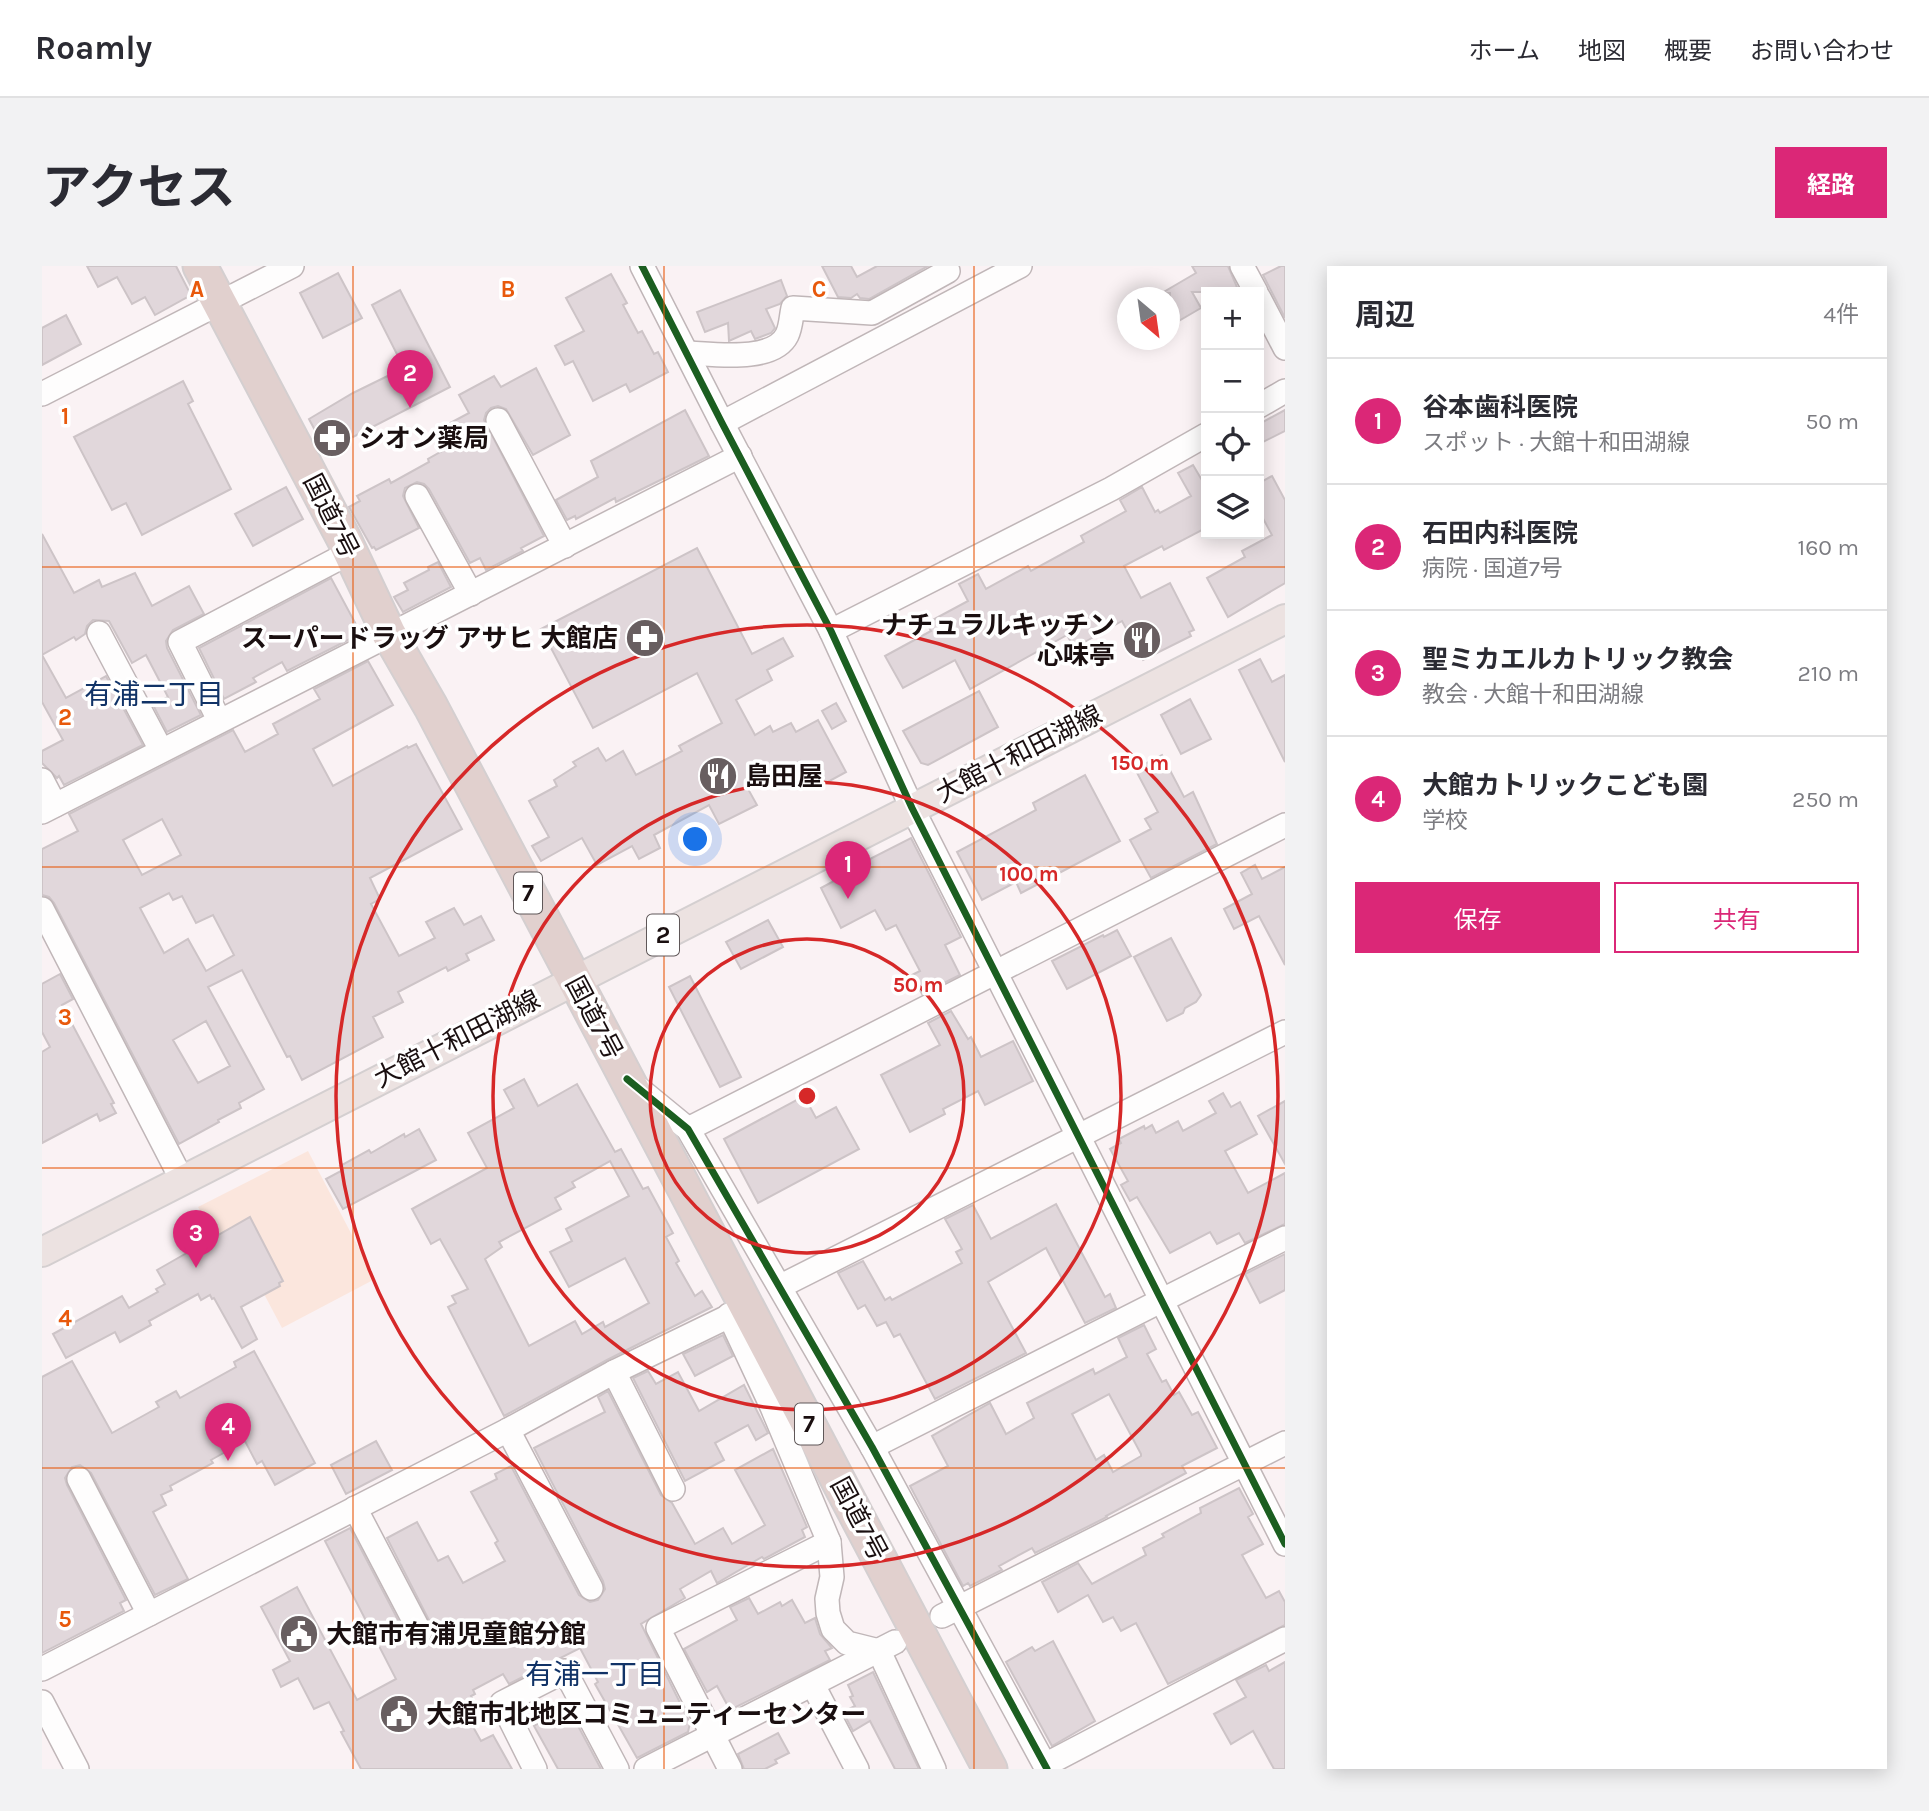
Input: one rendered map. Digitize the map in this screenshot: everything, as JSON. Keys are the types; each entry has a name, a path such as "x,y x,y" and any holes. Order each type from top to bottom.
{"highway":[{"name":"国道7号","path":"200,266 351,552 389,634 431,707 627,1079 738,1311 990,1769"}],"main road":[{"name":"大館十和田湖線","path":"42,1252 1285,619"}],"street":[{"path":"42,394 292,266"},
{"path":"642,266 831,631 912,808 1285,1544"},
{"path":"722,424 1020,266"},
{"path":"1242,266 1253,287"},
{"path":"687,353 747,356 782,343 788,334 793,308 872,313 948,271"},
{"path":"1264,308 1285,348"},
{"path":"1264,403 1285,391"},
{"path":"498,420 565,546"},
{"path":"831,631 1111,489 1201,438"},
{"path":"42,780 48,808 740,456"},
{"path":"417,496 471,594"},
{"path":"219,720 180,642 351,552"},
{"path":"99,633 161,750"},
{"path":"688,1129 1285,825"},
{"path":"42,909 182,1180"},
{"path":"781,1286 1285,1032"},
{"path":"627,1079 688,1129 872,1447 951,1613 1046,1767 1285,1639"},
{"path":"872,1447 1285,1238"},
{"path":"42,1669 738,1311 772,1407 829,1542 832,1577 827,1599 833,1629 847,1643 887,1646"},
{"path":"614,1373 673,1489"},
{"path":"508,1430 591,1588"},
{"path":"951,1613 1285,1443"},
{"path":"79,1479 149,1614"},
{"path":"355,1508 420,1632"},
{"path":"730,1769 658,1628 829,1542"},
{"path":"646,1769 887,1646"},
{"path":"887,1646 934,1769"},
{"path":"535,1769 502,1703 565,1671 617,1769"},
{"path":"813,1685 857,1769"},
{"path":"42,1702 77,1769"}],"shaded area":[{"path":"308,1151 375,1279 282,1328 264,1294 249,1302 198,1207"}],"building":[{"path":"87,266 176,266 191,295 155,315 145,297 132,304 117,277 98,287"},
{"path":"822,266 851,266 857,277 877,266 928,266 869,299 860,298 857,294 851,298 838,297"},
{"path":"1192,266 1228,266 1237,287 1201,287 1201,292 1192,292 1201,308 1180,320 1180,287 1172,287 1196,273"},
{"path":"1285,266 1285,318 1263,275"},
{"path":"338,273 362,318 323,338 300,293"},
{"path":"611,274 627,303 623,305 638,333 642,331 654,354 658,352 668,372 630,392 626,384 593,401 573,361 565,365 555,346 584,331 566,298"},
{"path":"781,280 787,296 780,304 766,309 775,328 771,333 755,339 751,331 729,341 728,323 705,332 697,312"},
{"path":"400,290 450,387 326,451 309,419 404,368 372,305"},
{"path":"66,315 81,344 42,365 42,328"},
{"path":"536,368 570,435 533,455 506,409 498,406 491,408 484,420 544,536 521,548 523,551 486,570 480,558 470,563 429,489 417,482 405,488 403,496 419,528 376,550 372,548 349,507 360,501 357,496 389,479 391,483 429,462 428,459 449,447 439,429 469,413 459,395 494,376 501,387"},
{"path":"183,381 193,401 188,404 231,489 142,535 126,503 112,510 74,437"},
{"path":"685,410 709,456 616,502 615,498 576,519 575,516 567,520 556,500 598,477 591,461"},
{"path":"1285,410 1285,431 1264,442 1264,421"},
{"path":"1193,465 1201,479 1201,531 1164,550 1162,546 1124,566 1141,598 1170,583 1194,630 1189,632 1191,636 1143,660 1122,621 1074,648 1067,635 970,689 955,660 903,688 885,656 931,631 927,623 968,601 959,584 978,574 986,589 1028,566 1031,571 1084,542 1081,536 1126,511 1120,500 1142,487 1155,512 1158,510 1160,513 1191,496 1178,473"},
{"path":"1272,476 1285,500 1285,583 1228,617 1207,578 1245,557 1242,551 1272,535 1264,520 1264,480"},
{"path":"286,487 303,519 253,546 235,514"},
{"path":"42,534 74,593 99,580 102,587 135,573 152,606 189,586 204,614 173,630 166,641 201,715 167,732 153,705 168,697 146,655 132,663 109,621 93,620 87,626 85,634 76,640 74,637 42,655"},
{"path":"697,548 752,654 783,638 793,656 767,670 772,680 736,700 755,735 770,726 773,732 791,723 796,732 818,720 846,772 815,789 800,761 748,789 757,805 719,824 709,805 654,835 660,848 639,859 632,846 597,865 582,838 541,861 532,846 549,837 529,801 557,786 554,780 576,766 573,762 598,748 606,761 623,751 636,775 682,751 679,746 722,723 697,673 593,728 541,629"},
{"path":"438,562 451,587 403,612 394,597 408,590 404,583"},
{"path":"331,578 360,632 287,671 282,662 253,678 256,682 224,699 199,648"},
{"path":"42,655 66,698 106,676 143,745 64,785 59,776 57,778 42,763 42,751 63,740 42,702"},
{"path":"1260,659 1272,682 1285,675 1285,762 1239,670"},
{"path":"368,661 393,705 313,749 333,786 407,746 408,748 416,744 462,829 370,878 380,899 371,904 399,956 435,938 426,922 454,908 464,925 481,916 494,940 466,954 469,960 448,971 446,967 398,992 403,1002 373,1017 383,1037 302,1080 290,1056 287,1057 242,970 208,987 264,1089 239,1103 241,1108 179,1144 54,903 49,897 42,895 42,849 78,831 69,814 233,730 245,752 278,734 273,724 320,699 314,689","holes":["162,819 181,855 142,875 123,840","169,893 173,900 182,896 196,923 213,915 234,955 206,971 188,939 164,953 140,908","206,1021 230,1066 198,1083 173,1040"]},
{"path":"979,691 998,727 928,765 921,763 903,731"},
{"path":"1190,699 1211,739 1181,754 1161,715"},
{"path":"836,703 846,721 832,729 822,711"},
{"path":"1162,755 1184,797 1193,792 1217,844 1151,878 1130,840 1151,829 1145,819 1158,812 1135,769"},
{"path":"1085,775 1120,841 1021,893 1016,882 982,900 957,852 1036,810 1033,803"},
{"path":"911,838 961,937 945,945 960,975 922,994 912,975 920,971 896,925 886,930 875,910 841,928 821,888 860,867 858,865"},
{"path":"1255,865 1262,879 1285,867 1285,965 1259,916 1234,929 1224,909 1252,894 1241,873"},
{"path":"768,920 783,947 741,969 726,942"},
{"path":"1117,930 1131,956 1067,989 1052,961"},
{"path":"1171,938 1201,995 1196,1002 1185,1008 1183,1013 1167,1021 1134,957"},
{"path":"60,974 73,999 62,1005 114,1103 111,1104 116,1113 100,1121 97,1114 42,1143 42,1052 50,1047 42,1032 42,984"},
{"path":"690,976 741,1077 720,1087 669,987"},
{"path":"951,1011 968,1039 971,1037 981,1057 1013,1041 1033,1081 985,1105 978,1091 943,1109 945,1114 910,1132 881,1075 940,1045 928,1023"},
{"path":"524,1079 538,1106 577,1084 615,1152 621,1149 643,1189 648,1187 673,1233 666,1237 679,1261 676,1263 695,1296 702,1291 712,1307 504,1416 448,1307 456,1303 452,1296 468,1289 440,1239 431,1244 412,1209 487,1168 468,1133 514,1108 504,1090","holes":["610,1161 629,1196 566,1229 572,1241 550,1252 569,1287 625,1258 649,1303 605,1327 603,1322 582,1334 575,1321 529,1346 485,1259 502,1247 499,1242 561,1209 555,1198 575,1187 572,1182"]},
{"path":"1223,1093 1231,1107 1240,1102 1257,1134 1225,1151 1248,1193 1285,1173 1285,1224 1245,1243 1239,1233 1217,1244 1210,1232 1170,1253 1137,1197 1130,1201 1121,1185 1128,1181 1110,1149 1121,1143 1119,1139 1144,1126 1145,1129 1152,1125 1156,1133 1178,1121 1183,1131 1216,1113 1209,1101"},
{"path":"804,1096 816,1118 836,1107 859,1149 758,1203 724,1139"},
{"path":"1285,1101 1285,1164 1258,1116"},
{"path":"419,1129 436,1160 343,1209 326,1179 343,1170 340,1166 369,1150 371,1153 404,1134 405,1137"},
{"path":"1056,1204 1105,1297 1110,1294 1116,1308 1085,1323 1046,1248 988,1282 1026,1353 935,1399 900,1334 894,1337 886,1322 877,1326 865,1305 858,1309 838,1273 863,1261 885,1300 890,1297 892,1300 962,1263 956,1252 962,1249 945,1219 973,1205 991,1239"},
{"path":"250,1217 283,1281 279,1283 280,1286 241,1307 257,1339 242,1348 214,1298 210,1295 201,1300 198,1294 149,1321 151,1325 120,1342 115,1332 66,1358 53,1334 122,1296 129,1308 158,1292 156,1289 165,1284 157,1270"},
{"path":"1285,1254 1285,1290 1260,1303 1245,1274"},
{"path":"1144,1325 1156,1349 1147,1354 1162,1382 1166,1380 1174,1395 1179,1392 1192,1415 1198,1412 1217,1448 1182,1466 1186,1473 1107,1517 1035,1553 1032,1548 999,1566 1002,1570 970,1586 968,1583 963,1586 910,1486 948,1466 932,1436 990,1403 1006,1434 1034,1418 1027,1403 1093,1369 1095,1374 1127,1357 1118,1338","holes":["1109,1394 1141,1454 1113,1472 1104,1455 1096,1460 1072,1414"]},
{"path":"723,1335 733,1356 695,1376 683,1354"},
{"path":"254,1351 315,1463 275,1485 262,1461 257,1464 245,1441 211,1460 213,1463 170,1486 172,1490 161,1495 166,1505 153,1512 188,1579 155,1595 91,1473 80,1465 72,1467 65,1478 67,1485 126,1600 120,1603 124,1611 42,1653 42,1377 72,1361 112,1433 159,1407 156,1402 176,1391 180,1398 236,1367 234,1362"},
{"path":"648,1371 656,1384 678,1372 699,1411 744,1385 768,1433 756,1440 748,1425 715,1443 724,1460 685,1481 633,1378"},
{"path":"608,1391 661,1495 672,1503 695,1544 723,1528 732,1544 765,1525 735,1470 773,1449 807,1527 802,1530 805,1537 764,1559 762,1557 717,1583 711,1571 680,1589 685,1598 641,1624 690,1723 688,1732 637,1758 595,1684 598,1682 580,1648 509,1684 503,1674 473,1690 475,1694 471,1696 474,1702 463,1709 481,1741 493,1735 512,1769 361,1769 341,1732 344,1731 329,1702 314,1709 298,1678 281,1687 273,1670 290,1661 261,1607 297,1587 357,1700 396,1679 325,1541 350,1528 408,1639 413,1644 426,1645 432,1639 432,1626 387,1538 417,1522 438,1561 448,1556 463,1583 505,1561 495,1543 498,1541 471,1492 497,1479 495,1474 511,1466 579,1595 590,1602 598,1600 605,1589 603,1581 534,1448 605,1412 598,1397"},
{"path":"376,1441 392,1470 346,1494 331,1465"},
{"path":"1239,1488 1253,1514 1248,1517 1263,1544 1242,1555 1266,1598 1279,1591 1285,1602 1285,1625 1168,1684 1136,1623 1121,1631 1113,1617 1103,1622 1088,1595 1058,1612 1042,1582 1078,1563 1092,1584 1146,1555 1143,1548 1164,1537 1162,1534 1201,1513 1200,1508"},
{"path":"749,1598 758,1614 780,1602 782,1606 792,1600 805,1623 815,1618 820,1634 832,1648 825,1651 830,1660 730,1710 717,1686 707,1692 684,1649 737,1620 730,1607"},
{"path":"1053,1641 1095,1721 1052,1746 1006,1662 1032,1647 1035,1651"},
{"path":"1285,1662 1285,1769 1274,1769 1253,1731 1231,1744 1214,1714 1246,1697 1236,1680 1266,1665 1269,1671"},
{"path":"873,1672 919,1769 895,1769 870,1721 853,1731 843,1712 855,1706 848,1685"},
{"path":"568,1707 601,1769 558,1769 534,1726"},
{"path":"778,1733 789,1753 765,1769 744,1769 738,1754"}],"cycle path":[{"path":"642,266 831,631 912,808 1285,1544"},
{"path":"627,1079 688,1129 872,1447 1047,1769"}],"place":[{"name":"石田内科医院","path":"410,408"},
{"name":"シオン薬局","path":"332,438"},
{"name":"スーパードラッグ アサヒ 大館店","path":"645,638"},
{"name":"ナチュラルキッチン 心味亭","path":"1142,640"},
{"name":"島田屋","path":"718,776"},
{"name":"谷本歯科医院","path":"848,899"},
{"name":"聖ミカエルカトリック教会","path":"196,1268"},
{"name":"大館カトリックこども園","path":"228,1461"},
{"name":"大館市有浦児童館分館","path":"299,1634"},
{"name":"大館市北地区コミュニティーセンター","path":"399,1714"}],"district":[{"name":"有浦二丁目","path":"154,694"},
{"name":"有浦一丁目","path":"595,1674"}]}
